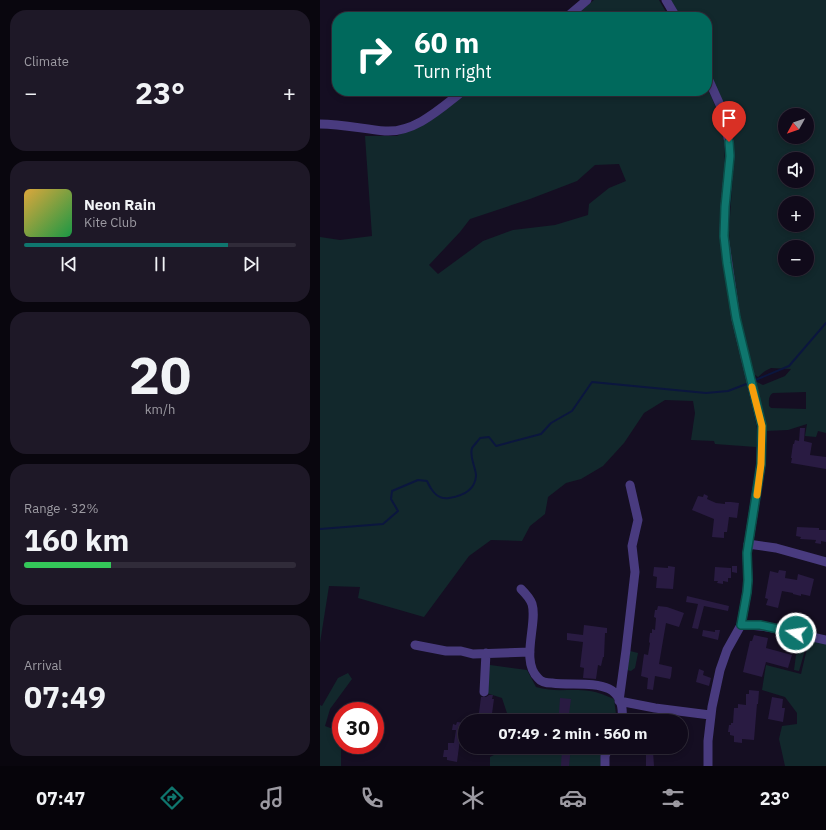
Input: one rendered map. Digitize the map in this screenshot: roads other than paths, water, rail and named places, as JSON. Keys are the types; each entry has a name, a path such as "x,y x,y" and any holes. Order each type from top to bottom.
{"street":[{"path":"573,12 587,0"},
{"path":"666,0 673,12"},
{"path":"708,766 710,715 723,661 727,650 741,625 747,592 747,553 761,464 762,442 762,426 736,318 724,236 730,156 729,142 720,104 712,87"},
{"path":"320,124 336,124 386,131 399,130 423,120 456,96"},
{"path":"620,701 634,572 632,546 638,520 630,485"},
{"path":"748,544 776,548 826,562"},
{"path":"521,589 528,596 532,605 533,619 530,652 532,669 537,678 541,681 560,684 603,686 612,690 617,695 620,701 622,714"},
{"path":"741,625 760,625 826,640"},
{"path":"415,644 446,651 486,653 530,652"},
{"path":"484,692 486,653"},
{"path":"620,701 655,708 710,715"},
{"path":"605,766 606,754"}],"waterway":[{"path":"753,381 789,366 826,323"},
{"path":"320,529 383,524 398,511 391,499 392,491 418,480 427,481 435,494 445,498 459,496 467,492 473,485 476,476 471,452 472,448 480,438 489,437 496,446 541,434 551,423 572,411 592,382 706,393 728,391 749,383"}]}
